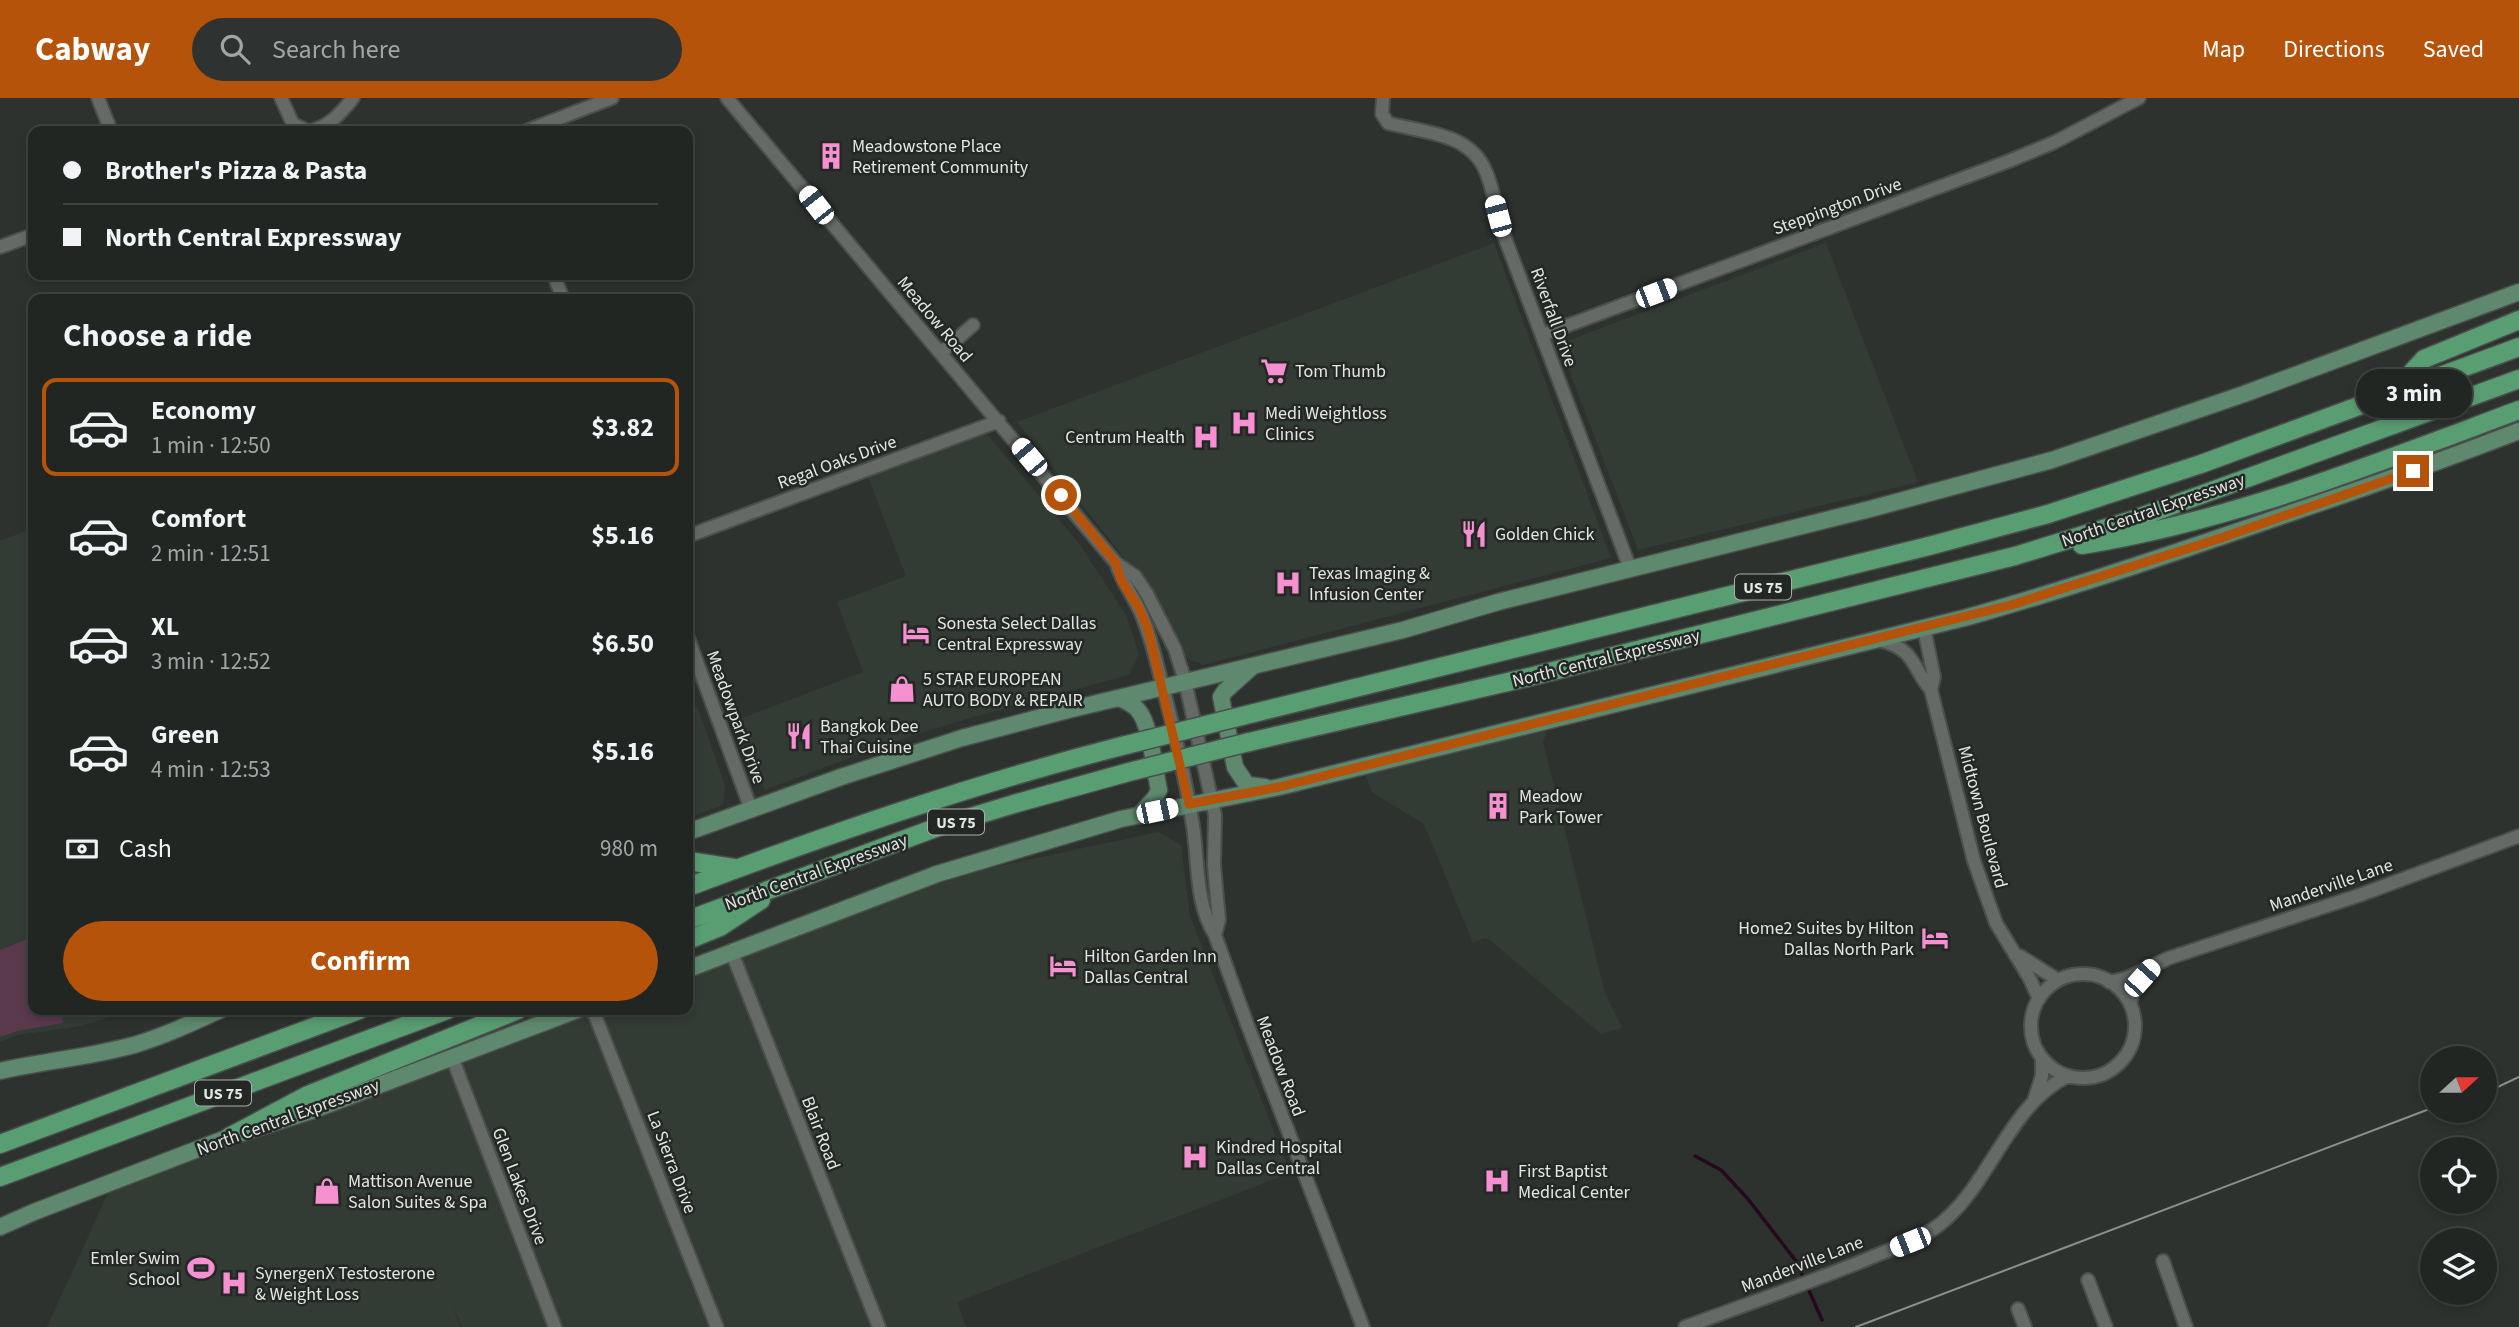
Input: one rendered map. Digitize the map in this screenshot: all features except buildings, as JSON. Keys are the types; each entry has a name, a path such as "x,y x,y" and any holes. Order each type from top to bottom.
{"highway":[{"path":"2393,393 2424,359 2519,320"},
{"name":"North Central Expressway","path":"693,885 930,800 1122,746 2008,525 2165,476 2519,347"},
{"name":"North Central Expressway","path":"693,918 938,827 1129,772 1525,678 2015,556 2132,520 2519,379"},
{"path":"2015,556 2141,536 2218,514 2375,463 2519,410"},
{"path":"693,862 738,868"},
{"path":"693,938 720,927 786,883"},
{"name":"US 75","path":"0,1144 346,1015"},
{"name":"US 75","path":"0,1177 434,1015"},
{"path":"229,1137 308,1095 506,1015"}],"main road":[{"path":"693,830 962,737 1403,630 1498,602 1870,509 2052,460 2244,394 2519,292"},
{"path":"693,967 945,871 1140,814 1279,787 2032,599 2218,539 2519,431"},
{"path":"1255,665 1224,691 1221,696 1223,708 1235,767 1241,778 1247,785 1255,787 1279,787"},
{"path":"1119,698 1135,706 1140,712 1159,790 1140,814"},
{"path":"0,1071 75,1059 133,1045 209,1015"},
{"name":"North Central Expressway","path":"0,1227 229,1137 311,1111 564,1015"}],"street":[{"path":"98,98 109,126"},
{"path":"281,98 293,124 298,126"},
{"path":"325,126 353,98"},
{"path":"539,126 612,98"},
{"name":"Meadow Road","path":"727,98 1116,563 1135,576 1147,594 1175,649 1212,800 1219,920 1215,935"},
{"name":"Riverfall Drive","path":"1383,98 1385,120 1390,124 1458,141 1486,171 1500,225 1630,568"},
{"name":"Steppington Drive","path":"1542,335 2009,161 2066,136 2139,98"},
{"path":"0,247 28,237"},
{"path":"941,353 973,325"},
{"name":"Regal Oaks Drive","path":"693,534 999,421"},
{"name":"Meadow Road","path":"1116,563 1121,580 1139,608 1148,629 1163,687 1189,804 1201,897 1207,922 1215,935 1241,1010 1363,1327"},
{"name":"Midtown Boulevard","path":"1924,628 1934,677 1931,690"},
{"name":"Midtown Boulevard","path":"1876,640 1897,645 1907,652 1931,690 1974,861 1996,923 2039,999"},
{"name":"Meadowpark Drive","path":"693,652 751,809"},
{"name":"Manderville Lane","path":"2109,982 2127,978 2154,965 2360,895 2519,836"},
{"name":"Midtown Boulevard","path":"2012,949 2058,980"},
{"name":"Blair Road","path":"732,953 878,1327"},
{"path":"2130,1004 2134,990 2154,965"},
{"path":"2085,974 2109,982 2122,992 2130,1004 2135,1022 2127,1053 2117,1066 2088,1078 2068,1076 2050,1068 2042,1060 2032,1033 2032,1017 2039,999 2058,980 2071,975 2085,974"},
{"name":"La Sierra Drive","path":"595,1015 717,1327"},
{"name":"Glen Lakes Drive","path":"452,1057 555,1327"},
{"name":"Manderville Lane","path":"2034,1100 2042,1076 2042,1060"},
{"name":"Manderville Lane","path":"1685,1327 1910,1242 1943,1222 1960,1204 2034,1100 2054,1083 2068,1076"},
{"path":"2162,1261 2184,1327"},
{"path":"2088,1280 2106,1327"},
{"path":"2018,1308 2025,1327"}],"shaded area":[{"path":"1494,243 1611,558 1203,665 1186,658 1154,596 1017,422"},
{"path":"1826,243 1918,482 1638,550 1559,344"},
{"path":"985,432 1078,542 1126,615 1139,654 1129,675 889,743 765,790 737,720 863,672 837,602 906,576 868,477"},
{"path":"28,530 28,1015 115,1015 81,1026 17,1035 0,1042 0,541"},
{"path":"697,706 725,785 723,805 693,816 693,707"},
{"path":"1547,731 1543,742 1605,993 1622,1028 1601,1034 1490,940 1485,938 1473,943 1424,824 1372,792 1364,772"},
{"path":"1158,832 1181,845 1190,916 1290,1173 957,1302 966,1327 462,1327 453,1306 460,1327 47,1327 109,1191 584,1015 693,1015 693,975 972,872"},
{"path":"28,939 28,1015 62,1015 63,1023 17,1031 0,1037 0,950"}],"waterway":[{"path":"1695,1156 1721,1170 1748,1199 1796,1261 1822,1320"}],"tram line":[{"path":"2497,1087 2519,1077"},
{"path":"1856,1327 2420,1113"}],"place":[{"name":"Meadowstone Place Retirement Community","path":"831,156"},
{"name":"Tom Thumb","path":"1274,371"},
{"name":"Medi Weightloss Clinics","path":"1244,423"},
{"name":"Centrum Health","path":"1206,437"},
{"name":"Golden Chick","path":"1474,534"},
{"name":"Texas Imaging & Infusion Center","path":"1288,583"},
{"name":"Sonesta Select Dallas Central Expressway","path":"916,633"},
{"name":"5 STAR EUROPEAN AUTO BODY & REPAIR","path":"902,689"},
{"name":"Bangkok Dee Thai Cuisine","path":"799,736"},
{"name":"Meadow Park Tower","path":"1498,806"},
{"name":"Home2 Suites by Hilton Dallas North Park","path":"1935,938"},
{"name":"Hilton Garden Inn Dallas Central","path":"1063,966"},
{"name":"Kindred Hospital Dallas Central","path":"1195,1157"},
{"name":"First Baptist Medical Center","path":"1497,1181"},
{"name":"Mattison Avenue Salon Suites & Spa","path":"327,1191"},
{"name":"Emler Swim School","path":"201,1268"},
{"name":"SynergenX Testosterone & Weight Loss","path":"234,1283"}],"route":[{"path":"1061,495 1116,563 1121,580 1139,608 1148,629 1189,804 1279,787 1968,617 2218,539 2413,471"}]}
